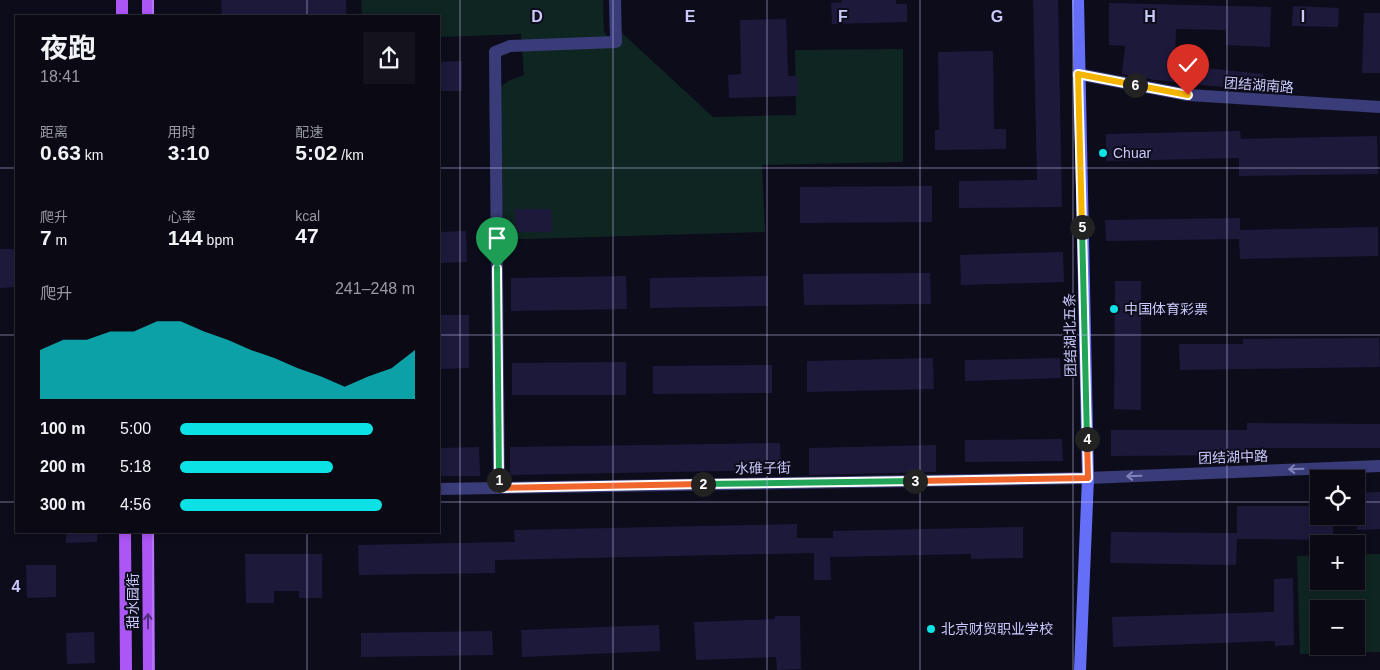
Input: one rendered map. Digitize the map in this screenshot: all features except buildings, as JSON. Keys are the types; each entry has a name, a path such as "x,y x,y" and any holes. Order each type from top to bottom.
{"main road":[{"path":"122,0 122,15"},
{"path":"148,0 148,15"},
{"name":"甜水园街","path":"125,533 126,670"},
{"name":"甜水园街","path":"148,533 149,670"}],"street":[{"path":"499,488 494,52 510,46 616,42 615,0"},
{"name":"团结湖北五条","path":"1078,0 1078,74 1088,478 1080,670"},
{"name":"团结湖南路","path":"1078,74 1188,95 1380,107"},
{"name":"团结湖中路","path":"1088,478 1380,466"},
{"name":"水碓子街","path":"440,489 1088,478"}],"green space":[{"path":"361,0 603,0 604,32 610,39 622,33 713,117 796,115 795,50 903,49 903,162 762,165 765,232 493,240 489,97 508,81 524,75 521,34 440,37 440,15 362,15"},
{"path":"1365,554 1380,554 1380,652 1365,652 1365,600 1310,600 1310,654 1300,654 1297,556 1310,555 1310,590 1365,590"}],"place":[{"name":"Chuar","path":"1103,153"},
{"name":"中国体育彩票","path":"1114,309"},
{"name":"北京财贸职业学校","path":"931,629"}],"route":[{"path":"497,268 499,488 1088,478 1078,74 1188,95"}]}
